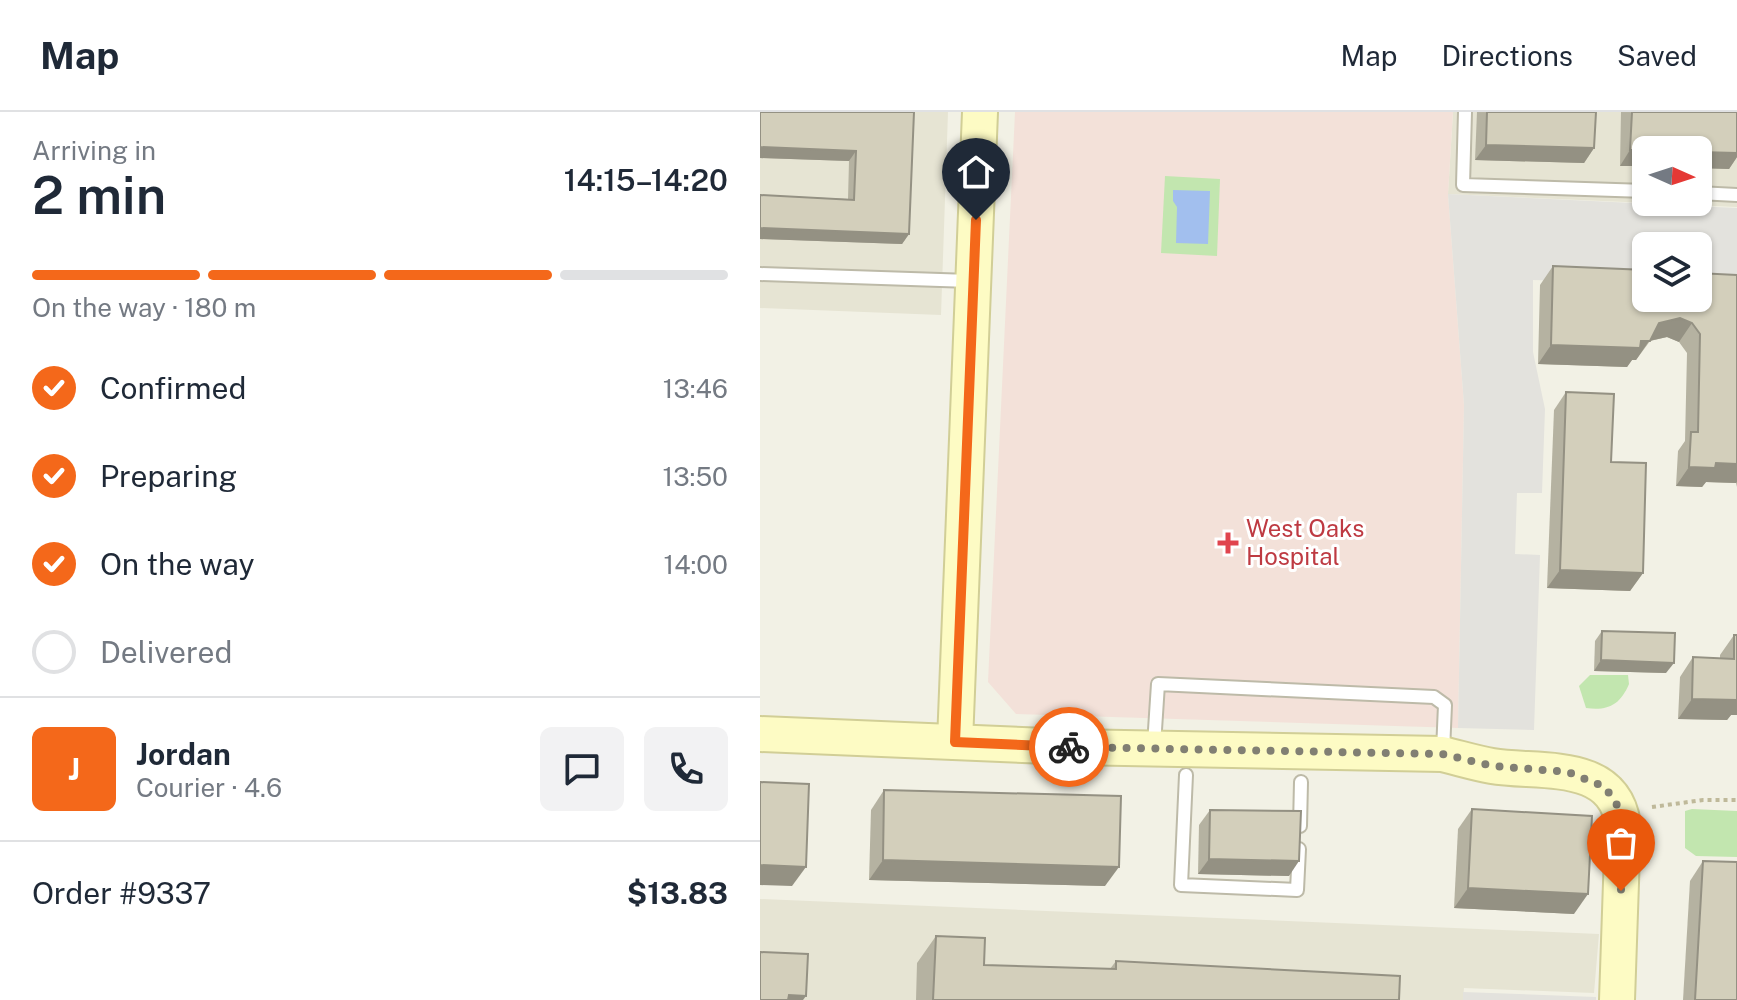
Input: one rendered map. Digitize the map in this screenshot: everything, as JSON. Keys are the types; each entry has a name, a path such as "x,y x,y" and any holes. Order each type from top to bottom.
{"street":[{"path":"955,742 980,112"},
{"path":"760,734 1154,749 1442,754 1493,766 1568,772 1605,787 1615,799 1623,824 1617,1000"}],"lane":[{"path":"1465,112 1463,185 1632,191"},
{"path":"1712,194 1737,195"},
{"path":"760,274 973,281"},
{"path":"1154,749 1158,684 1434,697 1445,705 1442,754"},
{"path":"1186,775 1181,885 1297,890 1301,782"}],"path":[{"path":"1652,807 1703,800 1737,800"}],"shaded area":[{"path":"760,112 948,112 941,315 760,308"},
{"name":"West Oaks Hospital","path":"1015,112 1453,112 1448,194 1464,405 1458,728 1016,714 988,682"},
{"path":"1453,112 1737,112 1737,207 1712,206 1712,136 1632,136 1632,202 1448,194"},
{"path":"1448,194 1632,203 1632,216 1712,216 1712,207 1737,208 1737,286 1712,285 1712,232 1632,232 1632,283 1533,280 1533,352 1545,409 1542,493 1517,493 1515,554 1540,555 1534,730 1458,728 1464,405"},
{"path":"760,899 1599,934 1594,993 1464,988 1463,1000 760,1000"},
{"path":"1463,992 1596,997 1596,1000 1463,1000"}],"green space":[{"path":"1165,176 1220,179 1217,256 1161,253"},
{"path":"1590,675 1628,675 1629,684 1622,697 1612,705 1586,708 1579,686"},
{"path":"1685,811 1737,811 1737,857 1696,856 1685,848"}],"water":[{"path":"1173,190 1210,191 1208,244 1176,243 1177,207 1173,201"}],"building":[{"path":"760,112 914,112 909,234 760,228 760,195 854,200 856,151 760,147"},
{"path":"1487,112 1596,112 1594,148 1486,145"},
{"path":"1632,112 1737,112 1737,153 1712,152 1712,136 1632,136 1630,150"},
{"path":"1553,266 1632,269 1632,312 1712,312 1712,274 1737,275 1737,464 1716,463 1715,468 1689,467 1691,432 1698,432 1700,334 1692,323 1680,318 1659,323 1650,341 1641,341 1640,348 1551,345"},
{"path":"1566,392 1614,394 1611,462 1646,463 1643,573 1560,570"},
{"path":"1602,631 1675,633 1674,663 1601,660"},
{"path":"1734,635 1737,635 1737,700 1692,699 1693,657 1734,659"},
{"path":"760,782 809,784 806,867 760,865"},
{"path":"884,790 1121,796 1119,867 883,860"},
{"path":"1472,809 1592,816 1588,894 1468,888"},
{"path":"1210,810 1301,811 1299,861 1209,859"},
{"path":"1703,861 1737,862 1737,1000 1695,1000"},
{"path":"936,936 985,938 984,965 1116,969 1116,961 1400,976 1399,1000 933,1000"},
{"path":"760,952 808,954 806,996 789,995 788,1000 760,1000"}],"way so far":[{"path":"1069,747 1442,754 1493,766 1582,775 1605,787 1621,811 1621,891"}],"place":[{"name":"West Oaks Hospital","path":"1228,543"}],"route":[{"path":"976,220 955,742 1069,747"}]}
